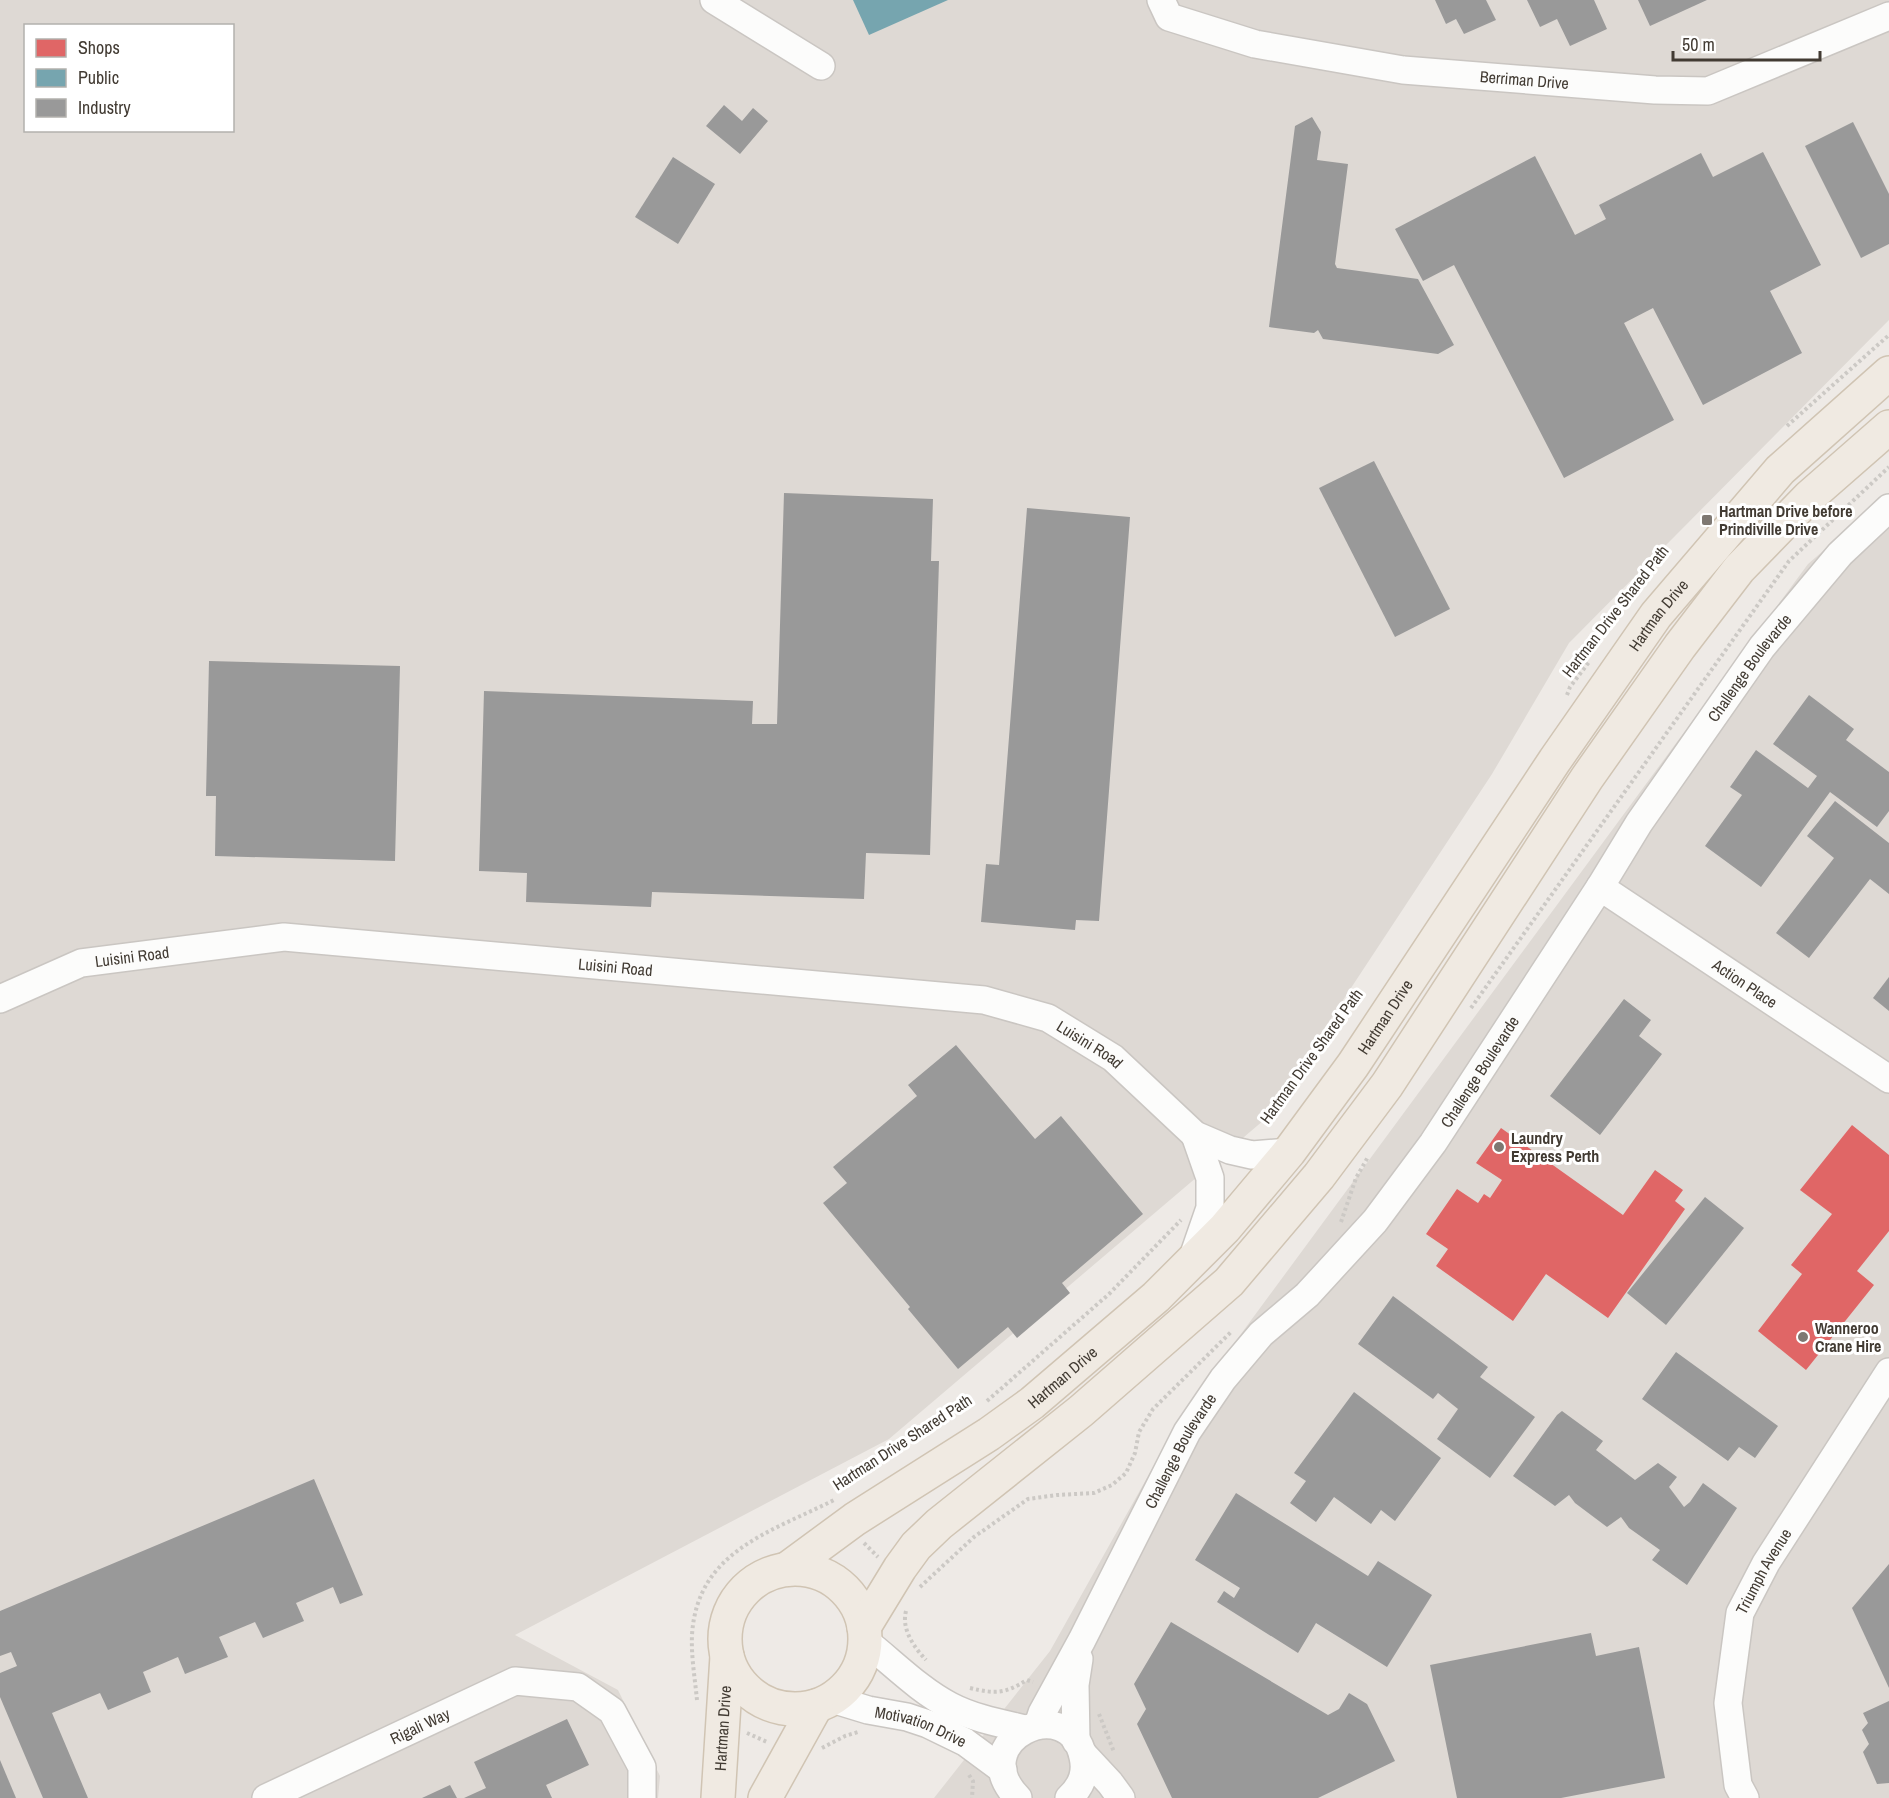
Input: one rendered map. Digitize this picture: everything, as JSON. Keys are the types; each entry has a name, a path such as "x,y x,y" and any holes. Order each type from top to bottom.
{"main road":[{"name":"Hartman Drive","path":"787,1569 846,1509 989,1434 1032,1402 1156,1297 1225,1228 1289,1152 1353,1065 1555,760 1656,615 1780,470 1889,373"},
{"path":"865,1634 859,1610 837,1583 822,1574 804,1569 787,1569 770,1573 755,1581 738,1599 727,1622 725,1639 727,1656 736,1677 751,1694 771,1705 794,1709 824,1703 849,1684 861,1664 865,1634 897,1573 916,1546 939,1524 1081,1411 1229,1282 1319,1176 1387,1084 1587,778 1680,646 1739,569 1809,497 1889,428"},
{"name":"Hartman Drive","path":"718,1798 710,1715 727,1656"},
{"path":"765,1798 803,1753 824,1703"}],"street":[{"path":"714,0 821,66"},
{"name":"Berriman Drive","path":"1161,0 1169,17 1255,44 1403,70 1655,90 1708,91 1886,13"},
{"name":"Challenge Boulevarde","path":"1007,1787 1003,1758 1007,1746 1015,1736 1031,1727 1042,1713 1082,1640 1187,1432 1223,1379 1261,1334 1307,1295 1376,1221 1433,1143 1600,887 1639,823 1762,647 1840,554 1889,508"},
{"name":"Action Place","path":"1600,887 1889,1079"},
{"name":"Luisini Road","path":"0,999 81,963 284,937 984,1000 1048,1018 1113,1058 1195,1135 1230,1150 1252,1155 1289,1152"},
{"name":"Luisini Road","path":"1191,1262 1210,1208 1209,1178 1195,1135"},
{"name":"Triumph Avenue","path":"1745,1798 1738,1785 1728,1703 1740,1613 1766,1563 1889,1372"},
{"name":"Motivation Drive","path":"865,1634 949,1706 982,1720 1031,1727 1052,1725 1066,1731 1080,1747"},
{"name":"Challenge Boulevarde","path":"1069,1798 1078,1788 1085,1765 1080,1747 1074,1685 1082,1640"},
{"name":"Rigali Way","path":"266,1798 515,1681 578,1687 612,1711 642,1767 642,1798"},
{"name":"Motivation Drive","path":"824,1703 907,1717 928,1724 965,1742 1007,1787"},
{"path":"1080,1747 1121,1798"}],"path":[{"path":"1783,431 1889,334"},
{"name":"Hartman Drive Shared Path","path":"1566,696 1570,687 1591,660"},
{"name":"Hartman Drive Shared Path","path":"982,1405 1109,1294 1184,1218"},
{"path":"846,1509 857,1536 897,1573"},
{"name":"Hartman Drive Shared Path","path":"710,1715 692,1635 699,1595 721,1563 741,1546 846,1509"},
{"path":"710,1715 739,1729 803,1753 845,1736 868,1730"},
{"path":"967,1772 973,1781 972,1798"}],"shaded area":[{"path":"0,0 1889,0 1889,320 1569,643 1492,774 1264,1120 889,1439 515,1635 618,1690 660,1776 658,1798 0,1798"},
{"path":"1889,494 1889,1798 934,1798 1050,1651 1185,1410 1808,564"}],"building: Shops":[{"path":"1852,1125 1889,1155 1889,1231 1857,1271 1874,1285 1806,1370 1758,1331 1802,1274 1791,1265 1832,1214 1800,1190"},
{"path":"1501,1128 1623,1215 1655,1170 1683,1190 1675,1201 1685,1209 1608,1318 1546,1274 1513,1321 1436,1266 1448,1249 1426,1234 1457,1189 1478,1203 1484,1194 1490,1198 1502,1180 1476,1163"}],"building: Public":[{"path":"853,0 948,0 869,35"}],"building: Industry":[{"path":"1435,0 1486,0 1496,20 1464,34 1456,19 1446,24"},
{"path":"1527,0 1594,0 1607,29 1570,46 1557,19 1540,27"},
{"path":"1638,0 1707,0 1650,26"},
{"path":"724,105 742,121 753,108 768,121 740,154 706,126"},
{"path":"1312,117 1321,132 1317,160 1348,164 1335,264 1337,268 1418,279 1454,345 1438,354 1323,339 1318,330 1314,333 1269,327 1295,126"},
{"path":"1853,122 1889,194 1889,244 1861,258 1805,146"},
{"path":"1763,152 1821,265 1770,291 1802,353 1703,405 1653,308 1624,323 1674,420 1564,478 1454,265 1423,281 1395,229 1535,156 1575,235 1606,219 1599,205 1701,153 1713,177"},
{"path":"673,157 715,184 678,244 635,217"},
{"path":"1374,461 1450,609 1395,637 1319,488"},
{"path":"784,493 933,499 931,561 939,561 930,855 866,853 864,899 652,892 651,907 526,902 527,873 479,871 484,691 753,701 752,724 777,724"},
{"path":"1027,508 1130,517 1099,921 1076,920 1075,930 981,922 986,864 999,865"},
{"path":"209,661 400,666 395,861 215,856 216,796 206,796"},
{"path":"1809,695 1854,729 1846,740 1889,772 1889,811 1877,827 1830,792 1761,887 1705,846 1742,795 1730,787 1756,750 1808,788 1817,776 1773,744"},
{"path":"1835,801 1889,843 1889,894 1870,879 1809,958 1776,933 1834,858 1807,836"},
{"path":"1889,977 1889,1011 1873,998"},
{"path":"1624,999 1651,1020 1639,1036 1662,1054 1600,1135 1550,1096"},
{"path":"956,1045 1035,1139 1061,1116 1143,1214 1062,1283 1070,1293 1017,1338 1008,1327 958,1369 908,1309 910,1307 823,1203 847,1183 833,1167 917,1096 908,1085"},
{"path":"1705,1197 1744,1228 1666,1325 1627,1293"},
{"path":"1393,1296 1488,1367 1480,1377 1535,1417 1490,1478 1437,1439 1458,1409 1438,1393 1433,1399 1358,1344"},
{"path":"1676,1352 1778,1426 1755,1458 1739,1447 1728,1461 1642,1399"},
{"path":"1354,1392 1441,1458 1395,1521 1381,1510 1371,1524 1334,1497 1316,1522 1290,1503 1306,1481 1294,1473"},
{"path":"1562,1411 1603,1441 1596,1450 1635,1480 1658,1463 1677,1477 1669,1487 1684,1507 1703,1483 1737,1508 1687,1585 1652,1560 1660,1550 1629,1528 1621,1517 1607,1527 1575,1503 1569,1495 1555,1506 1513,1476"},
{"path":"314,1479 363,1595 340,1604 333,1587 296,1603 304,1621 263,1638 255,1622 219,1637 228,1657 185,1674 178,1657 143,1672 151,1692 108,1710 100,1693 52,1713 88,1798 43,1798 0,1697 0,1673 17,1666 11,1652 0,1656 0,1611"},
{"path":"1236,1493 1368,1576 1378,1561 1432,1595 1387,1667 1316,1623 1298,1653 1217,1602 1224,1591 1234,1598 1240,1588 1195,1560"},
{"path":"1889,1564 1889,1688 1852,1608"},
{"path":"1171,1622 1328,1715 1339,1709 1349,1693 1367,1704 1395,1761 1318,1798 1172,1798 1137,1724 1146,1709 1134,1684"},
{"path":"1591,1633 1596,1656 1639,1647 1665,1778 1561,1798 1457,1798 1430,1665"},
{"path":"1889,1701 1889,1783 1877,1784 1863,1752 1869,1744 1862,1730 1868,1723 1863,1713"},
{"path":"567,1719 589,1765 546,1785 552,1798 464,1798 486,1788 474,1762"},
{"path":"0,1760 16,1798 0,1798"},
{"path":"450,1785 457,1798 422,1798"}],"place":[{"name":"Hartman Drive before Prindiville Drive","path":"1707,520"},
{"name":"Laundry Express Perth","path":"1499,1147"},
{"name":"Wanneroo Crane Hire","path":"1803,1337"}]}
